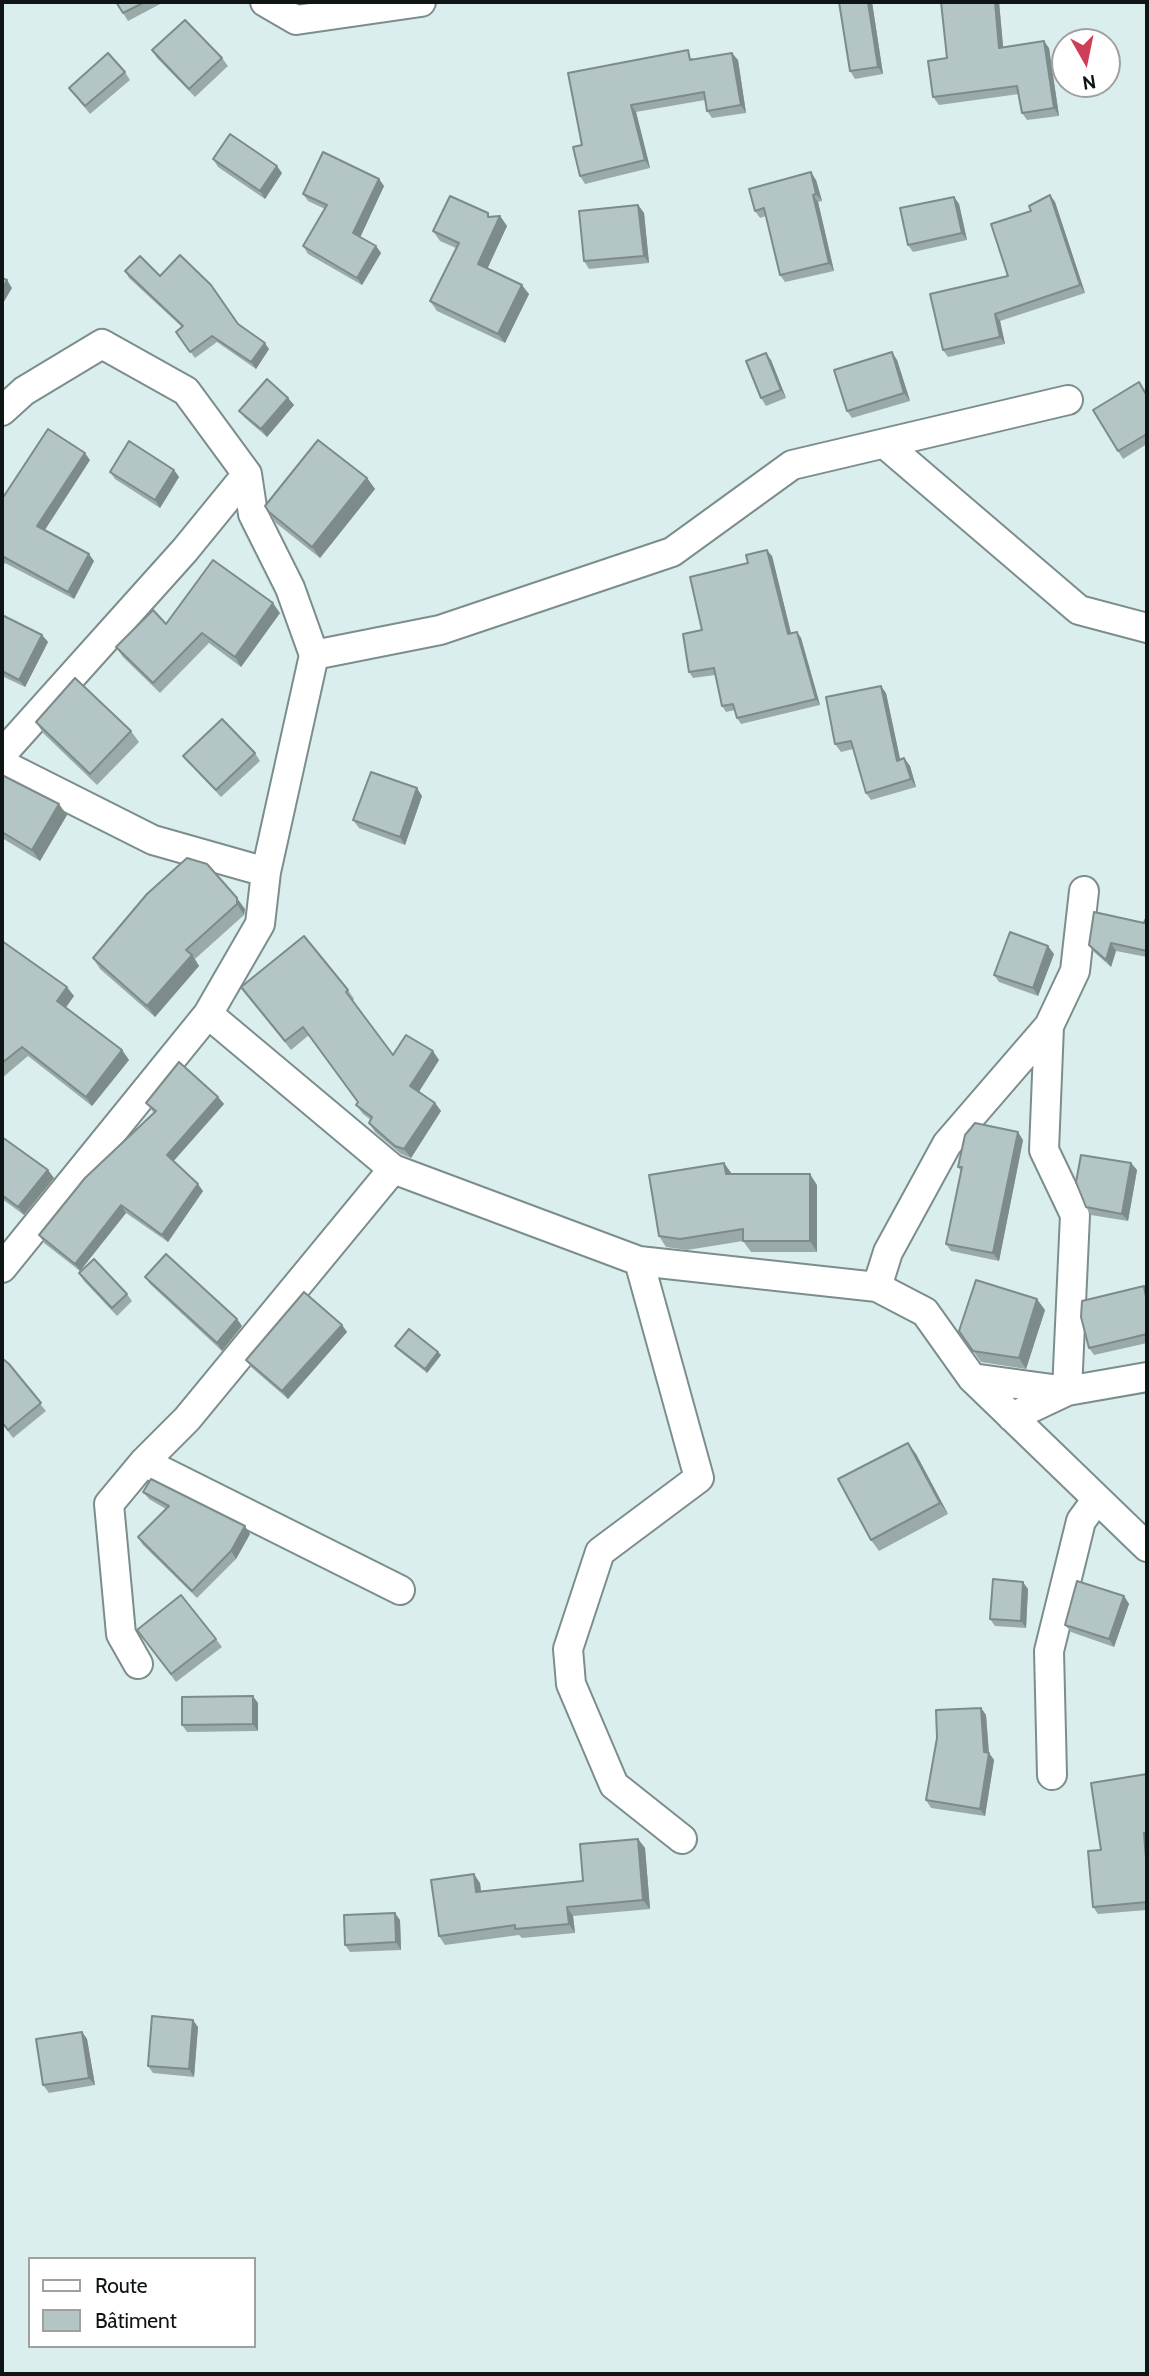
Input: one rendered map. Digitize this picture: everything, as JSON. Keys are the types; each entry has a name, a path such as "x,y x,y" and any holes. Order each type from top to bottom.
{"street":[{"path":"265,2 296,20 421,2"},
{"path":"2,411 24,391 102,344 186,391 247,474 253,514 290,588 314,655 266,872 260,924 208,1014 2,1268"},
{"path":"314,655 440,630 672,552 792,465 1068,400"},
{"path":"885,444 1079,610 1147,628"},
{"path":"2,754 185,550 247,474"},
{"path":"2,764 153,840 266,872"},
{"path":"877,1287 888,1252 947,1144 1049,1026 1075,971 1084,891"},
{"path":"208,1014 393,1169 639,1261 877,1287 925,1312 972,1378 1147,1547"},
{"path":"1049,1026 1044,1150 1075,1215 1067,1391"},
{"path":"138,1664 121,1634 109,1504 144,1462 187,1419 393,1169"},
{"path":"639,1261 699,1478 600,1552 568,1649 570,1684 614,1784 682,1839"},
{"path":"1012,1417 1067,1391 1147,1377"},
{"path":"972,1378 1067,1391"},
{"path":"144,1462 400,1590"},
{"path":"1052,1775 1049,1651 1081,1521 1097,1499"}],"building":[{"path":"116,2 145,2 123,13"},
{"path":"839,2 868,2 878,67 850,71"},
{"path":"941,2 995,2 999,48 1044,41 1054,108 1022,113 1017,86 933,97 928,61 947,58"},
{"path":"185,20 222,58 189,89 152,50"},
{"path":"688,50 690,60 732,53 741,105 707,111 704,92 631,105 645,160 580,176 573,147 582,145 568,73"},
{"path":"108,53 125,72 85,106 69,88"},
{"path":"230,134 277,166 260,191 213,159"},
{"path":"323,152 379,179 353,233 376,246 357,278 303,246 327,205 303,194"},
{"path":"811,172 816,194 813,195 829,263 780,275 764,208 755,211 749,189"},
{"path":"1050,195 1080,285 995,314 1000,337 943,350 930,294 1008,276 991,224 1031,211 1029,206"},
{"path":"450,196 488,213 488,217 500,216 478,264 522,285 498,334 430,301 459,243 433,231"},
{"path":"954,197 962,233 908,245 900,208"},
{"path":"638,205 644,256 584,261 579,211"},
{"path":"180,255 211,285 238,324 265,343 251,362 212,336 190,352 176,332 183,326 125,271 140,256 160,276"},
{"path":"892,352 904,393 847,411 834,370"},
{"path":"766,353 781,390 761,398 746,361"},
{"path":"267,379 288,398 261,429 239,411"},
{"path":"1139,382 1147,396 1147,434 1118,451 1093,410"},
{"path":"48,429 85,453 37,526 89,554 68,592 2,556 2,494 4,496"},
{"path":"318,440 367,478 312,547 265,506"},
{"path":"129,441 174,470 155,500 110,472"},
{"path":"767,550 788,634 797,632 816,699 737,718 733,704 722,706 714,668 689,672 683,634 702,630 690,577 748,563 746,555"},
{"path":"213,560 273,603 235,657 202,633 153,683 116,647 153,610 166,624"},
{"path":"2,615 42,635 19,680 2,671"},
{"path":"75,678 131,731 90,774 36,722"},
{"path":"881,686 897,761 904,758 911,779 866,793 851,741 835,744 826,697"},
{"path":"222,719 255,753 216,790 183,756"},
{"path":"371,772 417,788 400,837 353,820"},
{"path":"2,775 59,804 32,850 2,832"},
{"path":"187,858 207,864 237,898 237,904 186,950 192,955 147,1006 93,958 147,894"},
{"path":"1094,912 1144,923 1147,916 1147,951 1111,943 1106,960 1089,945"},
{"path":"1010,932 1048,946 1033,988 994,975"},
{"path":"304,936 348,990 346,992 393,1055 406,1035 433,1051 410,1086 435,1103 404,1149 395,1146 369,1123 372,1117 356,1105 358,1102 303,1027 285,1041 241,987"},
{"path":"2,941 67,987 57,1001 122,1050 86,1097 22,1047 2,1063"},
{"path":"179,1062 218,1097 167,1155 198,1184 162,1235 121,1205 75,1264 39,1235 85,1178 156,1111 146,1103"},
{"path":"975,1123 1018,1132 993,1253 946,1244 962,1167 958,1167 965,1135"},
{"path":"2,1137 48,1170 18,1207 2,1195"},
{"path":"1081,1155 1131,1163 1122,1214 1086,1207 1076,1182"},
{"path":"724,1163 726,1174 810,1174 810,1241 743,1241 743,1229 680,1239 659,1236 649,1175"},
{"path":"166,1254 237,1319 217,1343 145,1277"},
{"path":"94,1259 127,1294 112,1308 79,1273"},
{"path":"976,1280 1037,1299 1019,1358 973,1351 959,1331"},
{"path":"1144,1286 1147,1334 1089,1348 1081,1317 1082,1301"},
{"path":"304,1292 342,1325 282,1391 246,1360"},
{"path":"409,1329 438,1352 425,1369 395,1346"},
{"path":"2,1358 41,1403 8,1430 2,1422"},
{"path":"908,1443 940,1503 871,1540 838,1479"},
{"path":"151,1479 245,1526 231,1551 192,1591 138,1537 169,1506 143,1492"},
{"path":"993,1579 1023,1582 1021,1621 990,1619"},
{"path":"1077,1581 1124,1596 1109,1639 1065,1625"},
{"path":"181,1595 216,1639 171,1674 137,1630"},
{"path":"253,1696 253,1724 182,1725 182,1697"},
{"path":"981,1708 984,1752 989,1753 980,1809 926,1800 937,1738 936,1710"},
{"path":"1147,1774 1147,1833 1144,1833 1147,1902 1093,1907 1088,1851 1101,1850 1091,1783"},
{"path":"638,1839 643,1900 567,1907 569,1924 515,1929 515,1925 439,1936 431,1880 474,1874 476,1892 583,1881 580,1844"},
{"path":"395,1913 396,1942 345,1945 344,1915"},
{"path":"152,2016 193,2020 189,2069 148,2066"},
{"path":"82,2032 89,2078 43,2085 36,2039"}]}
